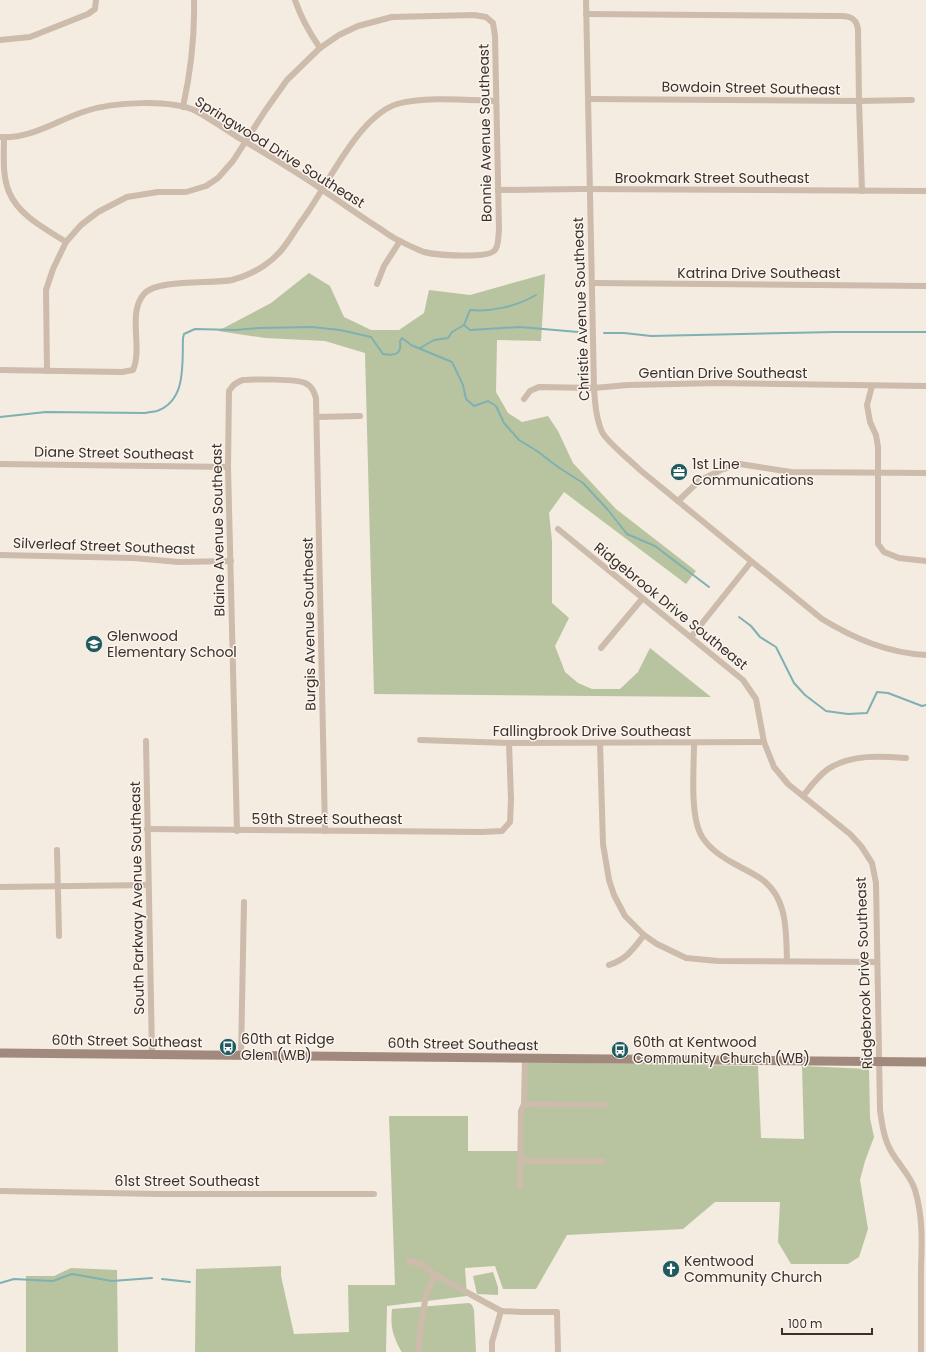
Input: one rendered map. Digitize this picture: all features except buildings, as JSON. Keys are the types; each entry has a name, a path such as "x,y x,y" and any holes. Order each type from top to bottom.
{"main road":[{"name":"60th Street Southeast","path":"0,1053 926,1062"}],"street":[{"path":"0,40 30,38 88,14 95,9 96,0"},
{"path":"183,106 191,71 195,24 194,0"},
{"path":"47,371 46,290 53,268 66,242 80,225 98,212 127,197 158,192 186,192 206,186 226,170 287,80 320,48 308,31 295,0"},
{"name":"Christie Avenue Southeast","path":"586,0 594,388 596,410 602,433 623,454 678,501 822,619 869,644 914,655 926,655"},
{"path":"586,14 849,16 855,20 858,25 862,191"},
{"name":"Bonnie Avenue Southeast","path":"320,48 339,35 358,26 392,17 466,15 486,17 493,23 495,36 498,190 498,245 494,251"},
{"name":"Bowdoin Street Southeast","path":"589,99 912,100"},
{"path":"0,370 122,372 133,370 136,362 136,314 138,303 144,293 152,288 165,285 230,280 243,277 264,266 280,253 364,127 383,110 396,104 408,102 456,100 496,101"},
{"name":"Springwood Drive Southeast","path":"2,137 23,136 85,111 102,107 121,104 183,106 195,111 246,142 323,190 354,212 400,241 425,252 446,255 488,255 494,251"},
{"path":"2,137 6,180 9,192 14,202 32,220 66,242"},
{"name":"Brookmark Street Southeast","path":"498,190 589,189 926,191"},
{"path":"376,284 384,266 400,241"},
{"name":"Katrina Drive Southeast","path":"592,283 926,286"},
{"name":"Blaine Avenue Southeast","path":"237,830 228,467 229,391 232,385 243,380 305,382 312,388 316,398 317,417"},
{"name":"Gentian Drive Southeast","path":"524,399 530,391 539,387 594,388 628,385 718,383 926,386"},
{"path":"872,386 867,405 870,422 876,435 878,447 878,544 884,552 899,558 926,562"},
{"path":"317,417 360,416"},
{"name":"Burgis Avenue Southeast","path":"317,417 325,831"},
{"name":"Diane Street Southeast","path":"0,464 228,467"},
{"path":"678,501 699,481 721,470 740,464 791,472 926,474"},
{"name":"Ridgebrook Drive Southeast","path":"558,529 743,680 756,699 764,742 774,767 788,784 850,834 861,846 872,863 876,883 880,1110 886,1139 890,1150 914,1188 921,1221 921,1352"},
{"name":"Silverleaf Street Southeast","path":"0,555 133,558 179,562 231,561"},
{"path":"691,638 751,562"},
{"path":"601,648 642,599"},
{"name":"South Parkway Avenue Southeast","path":"146,740 152,1054"},
{"name":"Fallingbrook Drive Southeast","path":"420,740 509,743 764,742"},
{"name":"59th Street Southeast","path":"147,829 502,831 510,822 511,799 509,743"},
{"path":"600,743 603,844 608,880 625,916 644,935 657,944 686,958 718,961 877,962"},
{"path":"694,743 694,815 700,833 708,845 722,857 761,879 777,896 783,911 786,928 787,961"},
{"path":"803,796 813,783 828,769 848,760 877,756 906,758"},
{"path":"57,850 59,936"},
{"path":"0,887 148,885"},
{"path":"241,1056 244,902"},
{"path":"609,965 628,955 644,935"},
{"path":"520,1187 521,1111 524,1104 525,1058"},
{"path":"524,1104 604,1105"},
{"path":"521,1161 603,1161"},
{"name":"61st Street Southeast","path":"0,1192 374,1194"},
{"path":"408,1261 423,1265 435,1275 501,1310 522,1312 557,1312 558,1352"},
{"path":"419,1352 418,1340 426,1294 435,1275"},
{"path":"492,1352 492,1342 501,1310"}],"green space":[{"path":"309,273 330,286 344,317 371,330 399,330 424,313 429,290 470,295 545,274 541,341 497,340 496,392 508,413 522,422 548,416 558,431 573,463 616,509 696,571 686,584 564,492 549,513 552,541 552,603 569,618 555,646 565,672 578,683 592,689 620,689 638,672 650,648 711,697 374,694 365,353 325,341 265,338 218,331 271,303"},
{"path":"523,1062 758,1066 761,1138 804,1139 802,1066 869,1069 870,1118 874,1137 860,1180 868,1229 859,1257 848,1264 791,1264 778,1242 780,1202 715,1202 683,1229 567,1235 536,1289 503,1289 495,1266 465,1268 467,1296 387,1306 386,1352 195,1352 196,1269 281,1266 281,1276 294,1334 349,1332 348,1285 395,1285 389,1116 468,1116 468,1151 523,1151"},
{"path":"71,1268 117,1270 118,1352 26,1352 26,1276 54,1276"},
{"path":"493,1272 498,1287 498,1295 477,1294 473,1276"},
{"path":"469,1303 472,1305 474,1310 476,1352 401,1351 393,1331 391,1321 392,1309"}],"waterway":[{"path":"420,348 434,340 448,338 452,332 464,325 470,310 496,309 513,305 536,295"},
{"path":"464,325 470,330 520,327 578,332"},
{"path":"0,417 46,412 145,413 157,411 167,406 174,398 178,390 181,380 184,334 195,329 235,330 312,327 340,330 371,337 383,354 391,355 396,354 400,349 400,341 402,338 411,345 452,362 463,385 466,399 474,406 488,401 496,406 504,423 519,440 583,483 608,510 627,534 655,546 709,587"},
{"path":"604,333 624,333 651,336 835,332 926,332"},
{"path":"739,617 751,626 760,637 776,647 794,683 805,695 826,711 848,714 867,713 877,692 888,693 922,706 926,705"},
{"path":"0,1283 14,1279 53,1281 72,1274 112,1281 152,1278"},
{"path":"162,1279 190,1282"}],"place":[{"name":"1st Line Communications","path":"679,472"},
{"name":"Glenwood Elementary School","path":"94,644"},
{"name":"60th at Ridge Glen (WB)","path":"228,1047"},
{"name":"60th at Kentwood Community Church (WB)","path":"620,1050"},
{"name":"Kentwood Community Church","path":"671,1269"}]}
